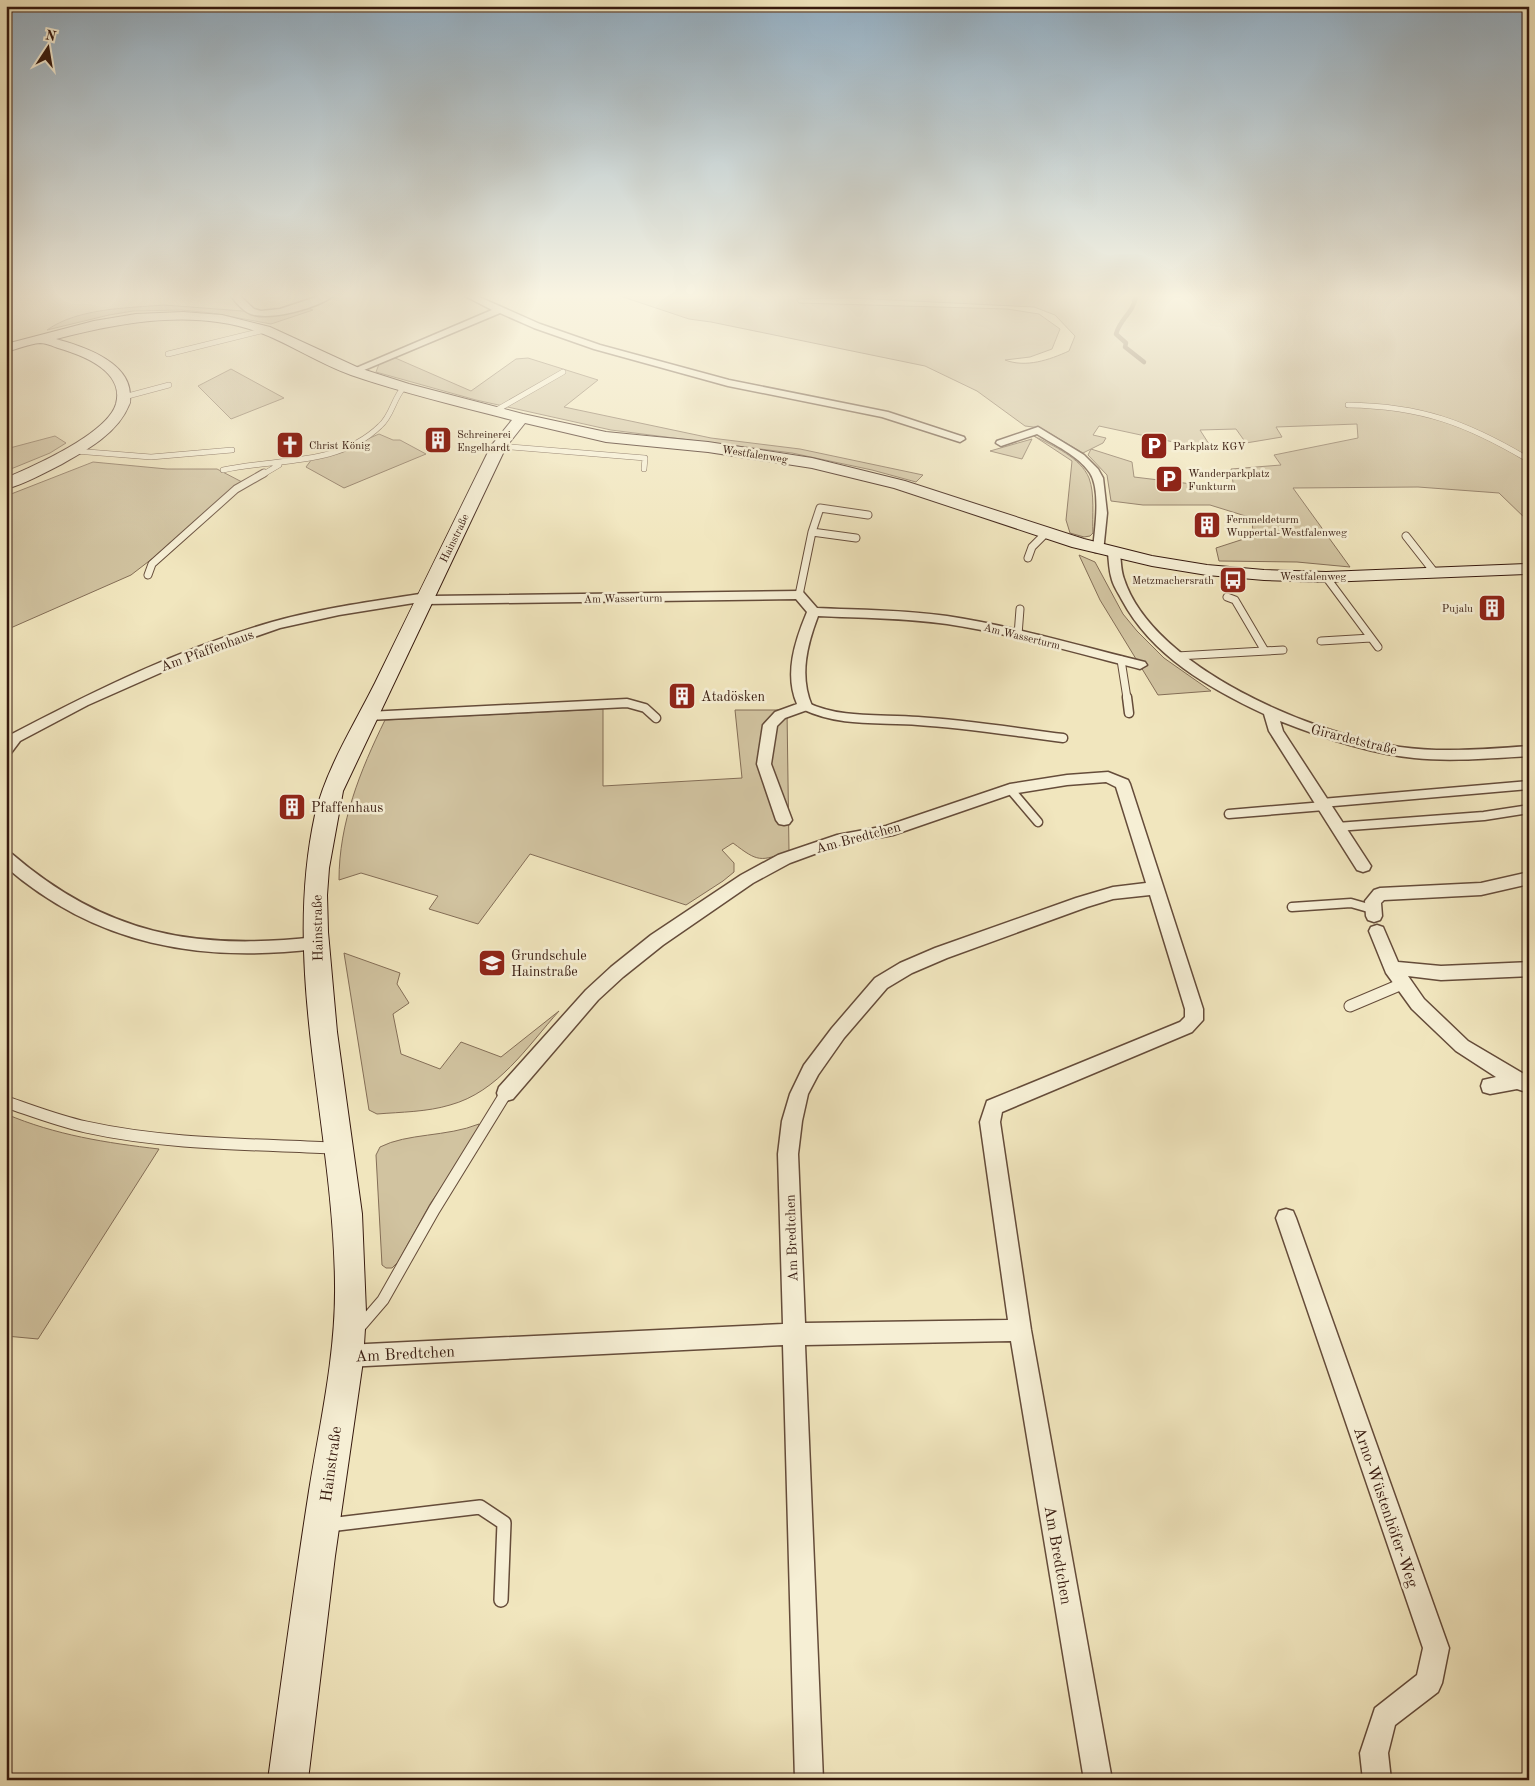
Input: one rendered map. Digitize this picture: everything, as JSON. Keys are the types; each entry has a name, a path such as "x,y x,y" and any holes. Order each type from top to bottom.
{"street":[{"path":"6,484 43,468 75,451 104,428 120,412 124,397 119,379"},
{"name":"Westfalenweg","path":"380,379 495,412 606,437 708,447 812,463 899,484 1046,533 1107,551 1207,570 1264,575 1326,577 1529,569"},
{"path":"715,379 772,393 884,414 960,439"},
{"name":"Hainstraße","path":"288,1780 321,1526 347,1348 351,1291 350,1235 325,1043 315,943 315,894 321,842 332,791 501,443 521,418"},
{"path":"501,443 541,430 567,428"},
{"path":"1001,443 1038,430 1089,465 1098,478 1101,489 1107,551"},
{"name":"Girardetstraße","path":"1107,551 1118,582 1130,605 1150,630 1178,656 1228,690 1271,713 1350,741 1398,751 1449,755 1529,752"},
{"path":"784,820 764,764 770,725 780,715 805,706 800,697 798,682 800,654 813,612 799,595"},
{"name":"Am Wasserturm","path":"425,599 799,595"},
{"name":"Am Pfaffenhaus","path":"6,750 15,738 83,702 163,666 215,646 276,625 339,610 425,599"},
{"name":"Am Wasserturm","path":"813,612 901,616 984,626 1140,665"},
{"path":"1271,713 1276,730 1363,866"},
{"name":"Am Bredtchen","path":"506,1093 592,996 617,972 657,940 748,879 784,859 837,840 888,831 1010,788 1068,780 1108,778 1123,784 1194,1009 1194,1020 1186,1027 994,1107 990,1122 1020,1330 1098,1780"},
{"path":"6,858 48,890 88,914 120,928 187,944 232,948 285,947 315,943"},
{"path":"1523,1083 1462,1046 1418,1004 1392,968 1374,919 1372,901 1376,888 1481,889 1529,878"},
{"name":"Am Bredtchen","path":"809,1780 788,1154 792,1121 799,1094 810,1070 838,1033 881,983 906,968 941,953 1082,902 1113,893 1156,888"},
{"path":"1392,968 1441,973 1529,969"},
{"path":"1490,1086 1523,1083"},
{"name":"Arno-Wüstenhöfer-Weg","path":"1286,1218 1436,1648 1429,1683 1384,1717 1374,1753 1377,1780"},
{"name":"Am Bredtchen","path":"347,1348 794,1334 1020,1330"}],"lane":[{"path":"495,412 551,379"},
{"path":"124,397 169,385"},
{"path":"223,470 237,466 282,463 321,455 365,438 380,428 389,418 398,393 404,387"},
{"path":"1348,405 1394,408 1450,420 1478,432 1529,460"},
{"path":"501,443 645,458 644,469"},
{"path":"75,451 151,457 232,450"},
{"path":"148,574 152,564 236,489 282,463"},
{"path":"799,595 812,532 820,508 868,515"},
{"path":"812,532 856,538"},
{"path":"1028,558 1032,547 1046,533"},
{"path":"1406,536 1435,573"},
{"path":"1326,577 1378,647"},
{"path":"1227,597 1234,600 1265,652"},
{"path":"1018,635 1020,609"},
{"path":"1321,640 1371,638"},
{"path":"1178,656 1283,650"},
{"path":"1121,660 1129,713"},
{"path":"368,716 626,703 644,708 656,718"},
{"path":"805,706 818,713 836,718 916,720 1063,738"},
{"path":"1229,814 1529,785"},
{"path":"1010,788 1038,822"},
{"path":"1337,827 1484,816 1529,809"},
{"path":"1292,908 1351,903 1374,919"},
{"path":"1350,1006 1402,984"},
{"path":"347,1348 383,1300 434,1210 506,1093"},
{"path":"6,1102 52,1118 115,1132 161,1138 340,1148"},
{"path":"321,1526 480,1507 504,1523 502,1600"}],"shaded area":[{"path":"211,379 250,379 284,398 231,419 198,386"},
{"path":"402,379 444,379 471,391 487,379 596,379 598,380 564,407 711,438 800,449 923,475 916,482 872,470 792,453 611,430 476,400"},
{"path":"953,379 1529,379 1529,522 1499,493 1418,487 1293,488 1350,567 1297,562 1219,561 1216,548 1253,536 1252,518 1210,505 1143,505 1111,501 1107,475 1088,455 1091,449 1083,453 1041,428 1025,426 977,391","holes":["1357,424 1358,438 1274,455 1281,465 1231,469 1234,489 1134,477 1132,462 1091,449 1103,443 1106,438 1093,435 1099,426 1206,449 1209,444 1200,430 1236,429 1246,443 1282,437 1276,427"]},
{"path":"379,434 393,440 400,440 426,454 344,488 306,467 312,459 349,447"},
{"path":"55,436 66,443 50,453 6,471 6,449"},
{"path":"1034,436 1073,458 1080,464 1089,478 1093,498 1093,533 1090,536 1084,537 1070,533 1066,520 1072,461"},
{"path":"1032,439 1022,459 990,451"},
{"path":"93,462 167,469 217,469 242,482 131,575 6,630 6,496"},
{"path":"1079,555 1095,562 1123,614 1137,631 1164,658 1211,691 1158,695 1100,600"},
{"path":"603,709 603,786 742,778 735,710 787,710 789,851 772,857 759,858 748,854 733,843 722,850 734,863 734,872 686,905 530,854 478,924 429,909 438,896 361,873 339,880 340,859 347,818 359,778 385,720"},
{"path":"344,953 400,973 397,984 409,1003 393,1014 401,1054 440,1069 461,1042 501,1057 559,1011 510,1067 483,1090 467,1099 450,1105 432,1109 377,1114 369,1110"},
{"path":"6,1114 62,1133 159,1149 38,1339 6,1336"},
{"path":"479,1124 480,1130 430,1204 398,1262 392,1268 386,1268 382,1265 376,1155 380,1147 402,1139 454,1131"}],"place":[{"name":"Schreinerei Engelhardt","path":"438,440"},
{"name":"Christ König","path":"290,445"},
{"name":"Parkplatz KGV","path":"1154,446"},
{"name":"Wanderparkplatz Funkturm","path":"1169,479"},
{"name":"Fernmeldeturm Wuppertal-Westfalenweg","path":"1207,525"},
{"name":"Metzmachersrath","path":"1233,580"},
{"name":"Pujalu","path":"1492,608"},
{"name":"Atadösken","path":"682,696"},
{"name":"Pfaffenhaus","path":"292,807"},
{"name":"Grundschule Hainstraße","path":"492,963"}]}
